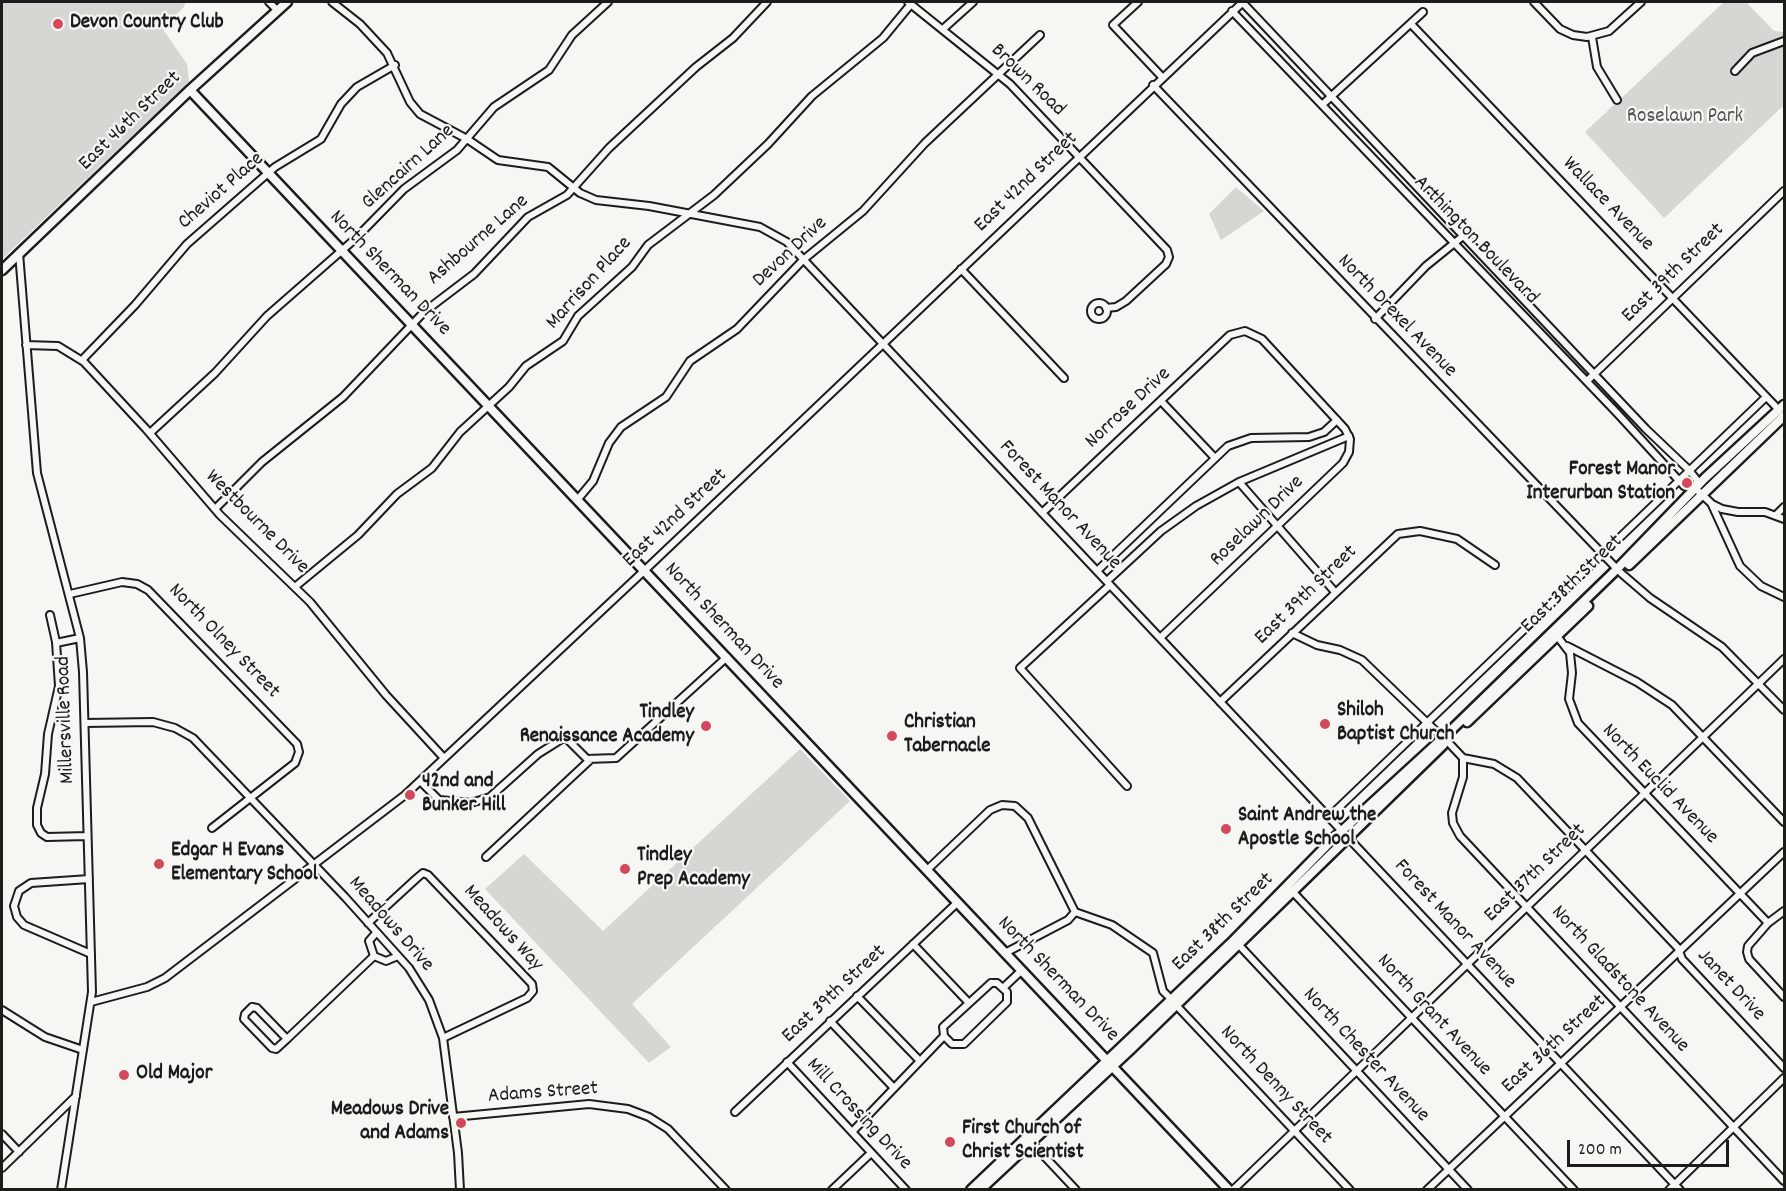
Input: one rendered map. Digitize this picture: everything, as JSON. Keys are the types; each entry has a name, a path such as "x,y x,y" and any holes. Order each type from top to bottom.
{"main road":[{"name":"East 46th Street","path":"2,270 190,90 287,2"},
{"name":"North Sherman Drive","path":"190,90 1231,1190"},
{"name":"East 38th Street","path":"980,1190 1344,833 1557,636 1698,490 1783,413"},
{"name":"East 38th Street","path":"1445,740 1619,571"},
{"name":"East 38th Street","path":"1173,1002 1238,944 1292,891 1344,833"},
{"name":"East 38th Street","path":"971,1190 1110,1063"}],"street":[{"path":"269,2 277,10"},
{"name":"Forest Manor Avenue","path":"332,2 360,24 395,65 417,111 430,121 467,139 502,161 548,167 596,200 767,229 787,242 1680,1190"},
{"name":"Glencairn Lane","path":"150,433 215,373 267,316 342,251 404,189 454,154 494,106 549,70 572,35 608,2"},
{"name":"Ashbourne Lane","path":"215,509 262,462 343,397 432,305 484,265 528,217 567,195 609,148 696,67 733,38 767,2"},
{"path":"943,29 973,2"},
{"path":"1138,2 1113,25 1162,77"},
{"name":"East 42nd Street","path":"91,1002 147,987 165,978 420,781 1243,2"},
{"name":"Arthington Boulevard","path":"1243,2 1462,236 1689,470 1697,480 1698,490"},
{"path":"1534,2 1564,31 1580,37 1592,37 1611,30 1641,2"},
{"name":"Brown Road","path":"909,3 999,74 1164,247 1169,255 1166,264 1126,301 1116,307 1106,308"},
{"name":"Marrison Place","path":"296,586 358,535 397,494 432,468 455,438 535,358 563,341 578,316 632,267 648,245 736,174 828,81 883,38 909,3"},
{"name":"Arthington Boulevard","path":"1232,11 1679,480 1688,489 1698,490 1712,504"},
{"path":"1323,104 1423,12"},
{"name":"Wallace Avenue","path":"1411,24 1783,413"},
{"name":"Devon Drive","path":"578,499 593,481 616,432 627,422 662,401 690,361 728,337 804,260 862,210 920,148 1040,35"},
{"path":"1592,37 1600,75 1617,100"},
{"path":"1735,71 1752,53 1785,41"},
{"name":"Cheviot Place","path":"82,360 135,305 187,244 285,160 321,138 341,104 357,87 395,65"},
{"name":"North Drexel Avenue","path":"1154,85 1602,555 1642,592 1712,639 1785,710"},
{"name":"East 39th Street","path":"1587,381 1785,191"},
{"path":"1375,319 1426,266 1462,236"},
{"name":"Millersville Road","path":"19,253 37,472 80,638 86,723 91,1002 61,1190"},
{"path":"961,269 1064,378"},
{"name":"Norrose Drive","path":"1042,513 1230,335 1239,332 1251,332 1261,338 1337,420"},
{"name":"Westbourne Drive","path":"26,345 58,346 82,360 150,433 215,509 296,586 386,695 443,758"},
{"path":"1329,817 1766,397"},
{"path":"1161,401 1214,457"},
{"path":"1097,571 1214,457 1232,444 1249,439 1314,436 1337,420 1349,436 1239,483 1192,509 1161,531 1020,668 1127,786"},
{"name":"Roselawn Drive","path":"1160,638 1346,459 1350,447 1349,436"},
{"path":"1239,483 1335,592"},
{"path":"1712,504 1730,511 1762,512 1785,519"},
{"path":"1712,504 1737,562 1761,586 1785,597"},
{"path":"1776,515 1785,507"},
{"name":"East 39th Street","path":"1220,702 1392,537 1405,531 1424,531 1460,541 1495,565"},
{"name":"North Olney Street","path":"70,594 122,582 137,584 150,591 294,740 299,754 295,763 251,798"},
{"path":"50,615 56,644 58,692 48,734 46,770 37,808 38,825 40,832 47,837 87,836"},
{"path":"1292,633 1317,645 1340,650 1359,658 1463,758"},
{"path":"1557,636 1567,646 1652,691 1681,714 1785,822"},
{"path":"56,644 80,638"},
{"name":"North Euclid Avenue","path":"1567,646 1572,666 1569,699 1574,717 1767,923"},
{"path":"420,781 439,800 471,803 490,797 537,754 566,737 586,758 618,756 727,657"},
{"name":"East 37th Street","path":"1231,1190 1785,659"},
{"name":"Meadows Drive","path":"86,723 148,722 175,728 199,743 398,956 427,995 443,1038 460,1190"},
{"name":"Janet Drive","path":"1463,758 1494,764 1511,773 1585,850 1679,952 1682,959 1785,1068"},
{"name":"North Gladstone Avenue","path":"1463,758 1463,777 1452,810 1455,828 1785,1180"},
{"path":"486,857 591,759"},
{"path":"212,828 251,798"},
{"path":"927,870 990,810 1010,805 1027,816 1075,912 1068,920 1005,953"},
{"name":"East 36th Street","path":"1427,1190 1560,1061 1622,1007 1785,852"},
{"name":"Meadows Way","path":"368,923 423,873 428,874 532,984 533,990 527,998 443,1038"},
{"path":"89,879 31,883 19,891 14,906 16,915 24,925 91,954"},
{"name":"North Grant Avenue","path":"1292,891 1574,1190"},
{"name":"East 39th Street","path":"735,1113 958,902"},
{"path":"1785,910 1767,923 1748,946 1747,955 1785,998"},
{"name":"North Denny Street","path":"1075,912 1112,925 1153,953 1163,991 1350,1190"},
{"path":"376,933 369,941 374,956 386,961 398,956"},
{"path":"914,944 969,1003"},
{"name":"North Chester Avenue","path":"1238,944 1468,1190"},
{"path":"286,1039 256,1007 252,1007 244,1015 244,1019 276,1049 374,956"},
{"path":"1002,988 1022,970"},
{"path":"852,1132 944,1036 944,1027 987,985 995,983 1007,994 1007,1002 964,1044 955,1045 944,1036"},
{"path":"857,996 919,1060"},
{"path":"2,1010 45,1038 83,1050"},
{"path":"830,1021 893,1087"},
{"name":"Mill Crossing Drive","path":"787,1062 906,1190"},
{"path":"1669,1190 1785,1078"},
{"path":"2,1168 76,1096"},
{"name":"Adams Street","path":"453,1117 609,1105 633,1110 654,1119 672,1132 726,1190"},
{"path":"2,1134 19,1152"},
{"path":"1031,1142 1076,1190"},
{"path":"832,1190 871,1153"}],"green space":[{"path":"2,2 186,2 183,8 162,28 187,64 189,82 2,259"},
{"name":"Roselawn Park","path":"1724,2 1746,2 1774,31 1784,32 1784,105 1664,218 1585,132"},
{"path":"1236,187 1264,211 1221,240 1209,214"},
{"path":"800,749 850,801 632,1004 671,1047 649,1063 485,889 524,854 603,931"}],"place":[{"name":"Devon Country Club","path":"58,24"},
{"name":"Forest Manor Interurban Station","path":"1687,483"},
{"name":"Shiloh Baptist Church","path":"1325,724"},
{"name":"Tindley Renaissance Academy","path":"706,726"},
{"name":"Christian Tabernacle","path":"892,736"},
{"name":"42nd and Bunker Hill","path":"410,795"},
{"name":"Saint Andrew the Apostle School","path":"1226,829"},
{"name":"Edgar H Evans Elementary School","path":"159,864"},
{"name":"Tindley Prep Academy","path":"625,869"},
{"name":"Old Major","path":"124,1075"},
{"name":"Meadows Drive and Adams","path":"461,1123"},
{"name":"First Church of Christ Scientist","path":"950,1142"}]}
